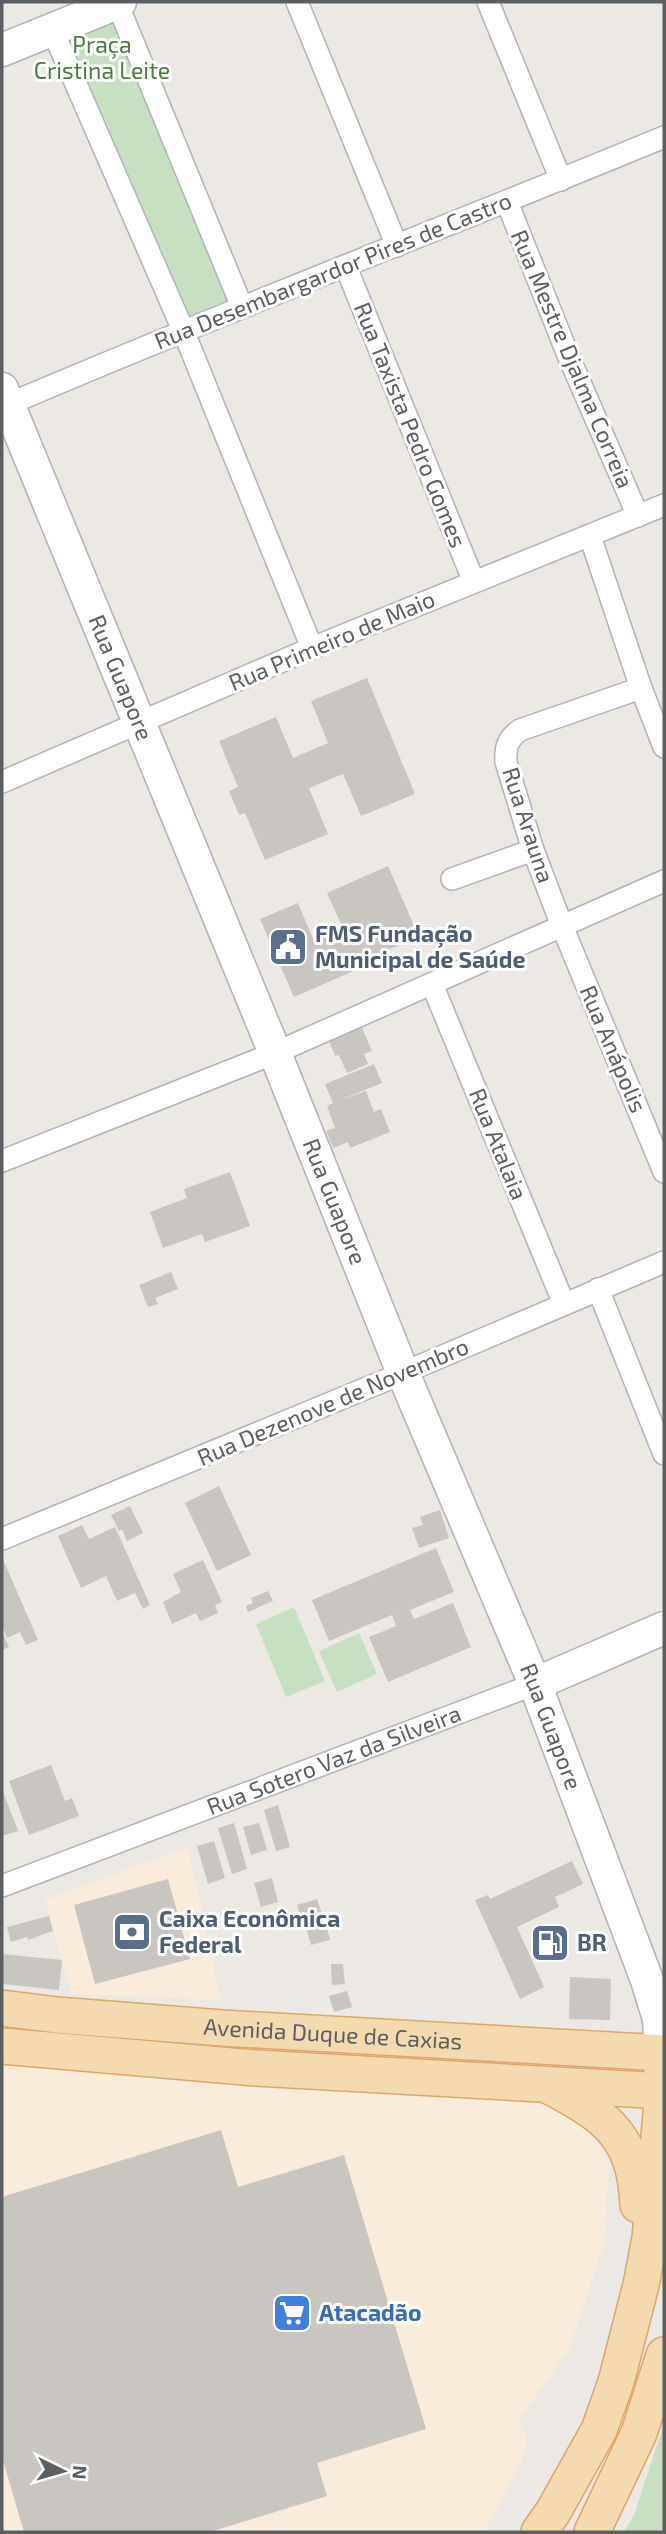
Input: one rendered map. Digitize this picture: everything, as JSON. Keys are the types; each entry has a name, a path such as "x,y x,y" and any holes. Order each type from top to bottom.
{"main road":[{"name":"Avenida Duque de Caxias","path":"2,2008 222,2028 662,2037"},
{"name":"Rua Guapore","path":"641,2285 650,2238 664,2091 662,2037"},
{"name":"Avenida Duque de Caxias","path":"2,2046 256,2068 664,2091"},
{"path":"539,2532 599,2430 616,2382 641,2285 637,2186 633,2164 622,2141 590,2108 545,2083"},
{"path":"592,2532 639,2433 664,2355"}],"street":[{"path":"2,50 119,2 242,307"},
{"path":"297,2 397,246"},
{"path":"488,2 561,180"},
{"path":"52,29 183,330 312,648"},
{"name":"Rua Desembargardor Pires de Castro","path":"4,400 346,267 664,137"},
{"name":"Rua Mestre Djalma Correia","path":"507,202 568,355 638,516"},
{"name":"Rua Taxista Pedro Gomes","path":"346,267 474,582"},
{"name":"Rua Guapore","path":"4,400 275,1053 403,1373 656,1977 662,2037"},
{"name":"Rua Primeiro de Maio","path":"2,782 312,648 664,506"},
{"path":"590,536 641,688 664,747"},
{"name":"Rua Arauna","path":"562,926 533,850 506,762 505,749 510,737 520,730 641,688"},
{"path":"452,879 533,850"},
{"path":"2,1161 275,1053 664,881"},
{"name":"Rua Anápolis","path":"562,926 664,1172"},
{"name":"Rua Atalaia","path":"432,984 564,1304"},
{"name":"Rua Dezenove de Novembro","path":"2,1539 664,1262"},
{"path":"598,1289 664,1454"},
{"name":"Rua Sotero Vaz da Silveira","path":"2,1886 535,1685 664,1628"}],"shaded area":[{"path":"188,1847 221,2000 71,1994 45,1900"},
{"name":"Atacadão","path":"2,2059 505,2097 558,2108 591,2128 609,2167 603,2246 570,2348 519,2420 528,2440 522,2461 484,2532 2,2532"}],"green space":[{"name":"Praça Cristina Leite","path":"117,3 242,307 183,330 52,29"},
{"path":"294,1607 325,1681 286,1697 256,1624"},
{"path":"359,1633 377,1674 337,1692 319,1651"},
{"path":"664,2424 664,2532 624,2532 634,2515"}],"building":[{"path":"367,678 415,794 361,816 343,774 309,788 328,834 265,860 245,813 239,815 229,791 238,787 219,741 276,717 293,758 328,743 311,701"},
{"path":"388,866 419,937 385,951 388,956 294,997 260,919 298,903 314,941 343,928 327,893"},
{"path":"361,1025 372,1051 364,1054 368,1064 347,1073 339,1055 335,1056 328,1038"},
{"path":"374,1064 382,1083 337,1101 366,1091 374,1112 381,1109 390,1132 350,1148 348,1142 333,1148 326,1131 335,1128 327,1106 333,1103 325,1084"},
{"path":"230,1172 250,1226 205,1242 202,1234 163,1248 150,1212 187,1198 184,1189"},
{"path":"171,1272 178,1289 155,1298 158,1304 148,1307 139,1285"},
{"path":"219,1486 251,1555 217,1571 185,1503"},
{"path":"130,1506 143,1533 127,1541 111,1515"},
{"path":"440,1510 449,1538 419,1548 412,1528 423,1525 420,1517"},
{"path":"82,1525 89,1539 115,1527 150,1605 143,1609 135,1593 117,1601 106,1576 81,1588 58,1536"},
{"path":"436,1548 454,1592 410,1610 414,1619 453,1603 471,1647 388,1682 369,1637 396,1626 392,1615 329,1641 312,1600"},
{"path":"2,1557 38,1640 26,1645 20,1632 7,1638 2,1625"},
{"path":"203,1560 222,1602 215,1605 218,1613 200,1621 196,1613 172,1624 163,1602 181,1592 173,1574"},
{"path":"268,1591 273,1601 248,1612 246,1606 253,1603 251,1598"},
{"path":"2,1631 9,1647 2,1650"},
{"path":"51,1765 65,1801 72,1798 79,1816 29,1835 9,1781"},
{"path":"2,1789 18,1831 2,1836"},
{"path":"278,1805 290,1847 276,1851 264,1810"},
{"path":"234,1823 247,1869 232,1874 218,1828"},
{"path":"259,1823 267,1850 251,1855 243,1827"},
{"path":"214,1841 225,1878 208,1884 197,1846"},
{"path":"572,1861 583,1884 555,1897 559,1907 517,1927 544,1987 520,1999 475,1900 488,1895 490,1899"},
{"path":"272,1878 278,1902 261,1907 254,1883"},
{"name":"Caixa Econômica Federal","path":"168,1879 190,1959 95,1984 74,1905"},
{"path":"317,1899 323,1918 303,1924 297,1905"},
{"path":"49,1916 53,1931 28,1940 27,1937 11,1942 7,1927"},
{"path":"326,1925 330,1940 311,1945 307,1931"},
{"path":"2,1954 62,1960 59,1990 2,1984"},
{"path":"331,1964 343,1964 345,1984 332,1985"},
{"path":"570,1977 611,1979 610,2020 569,2019"},
{"path":"347,1991 352,2007 334,2012 329,1996"},
{"path":"221,2130 238,2187 344,2155 426,2429 317,2463 327,2496 210,2532 24,2532 2,2457 2,2197"}],"place":[{"name":"FMS Fundação Municipal de Saúde","path":"288,947"},
{"name":"Caixa Econômica Federal","path":"132,1932"},
{"name":"BR","path":"550,1943"},
{"name":"Atacadão","path":"292,2313"}]}
